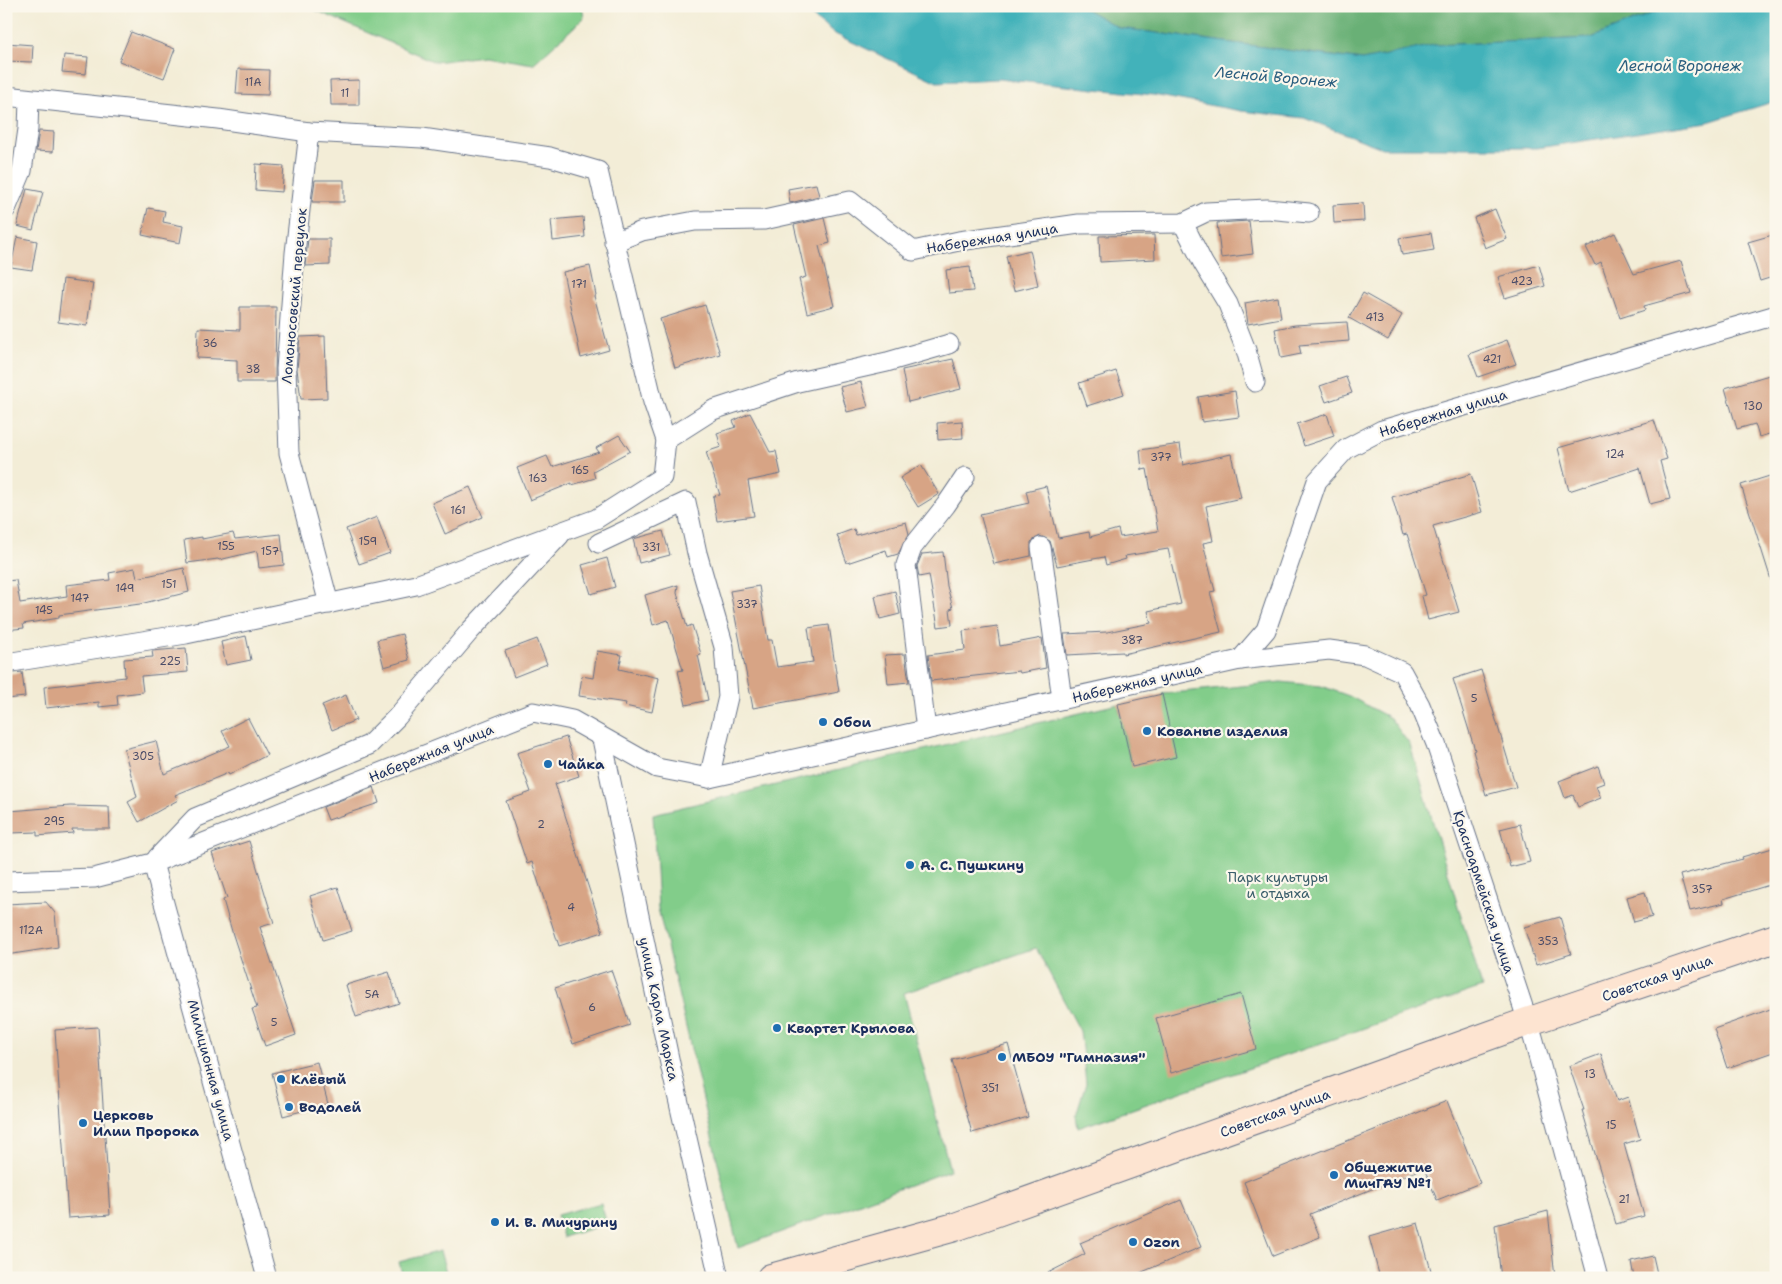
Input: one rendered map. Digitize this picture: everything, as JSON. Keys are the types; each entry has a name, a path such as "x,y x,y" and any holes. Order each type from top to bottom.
{"main road":[{"name":"Советская улица","path":"771,1278 955,1227 1528,1022 1776,938"}],"street":[{"path":"6,96 218,119 309,132 422,138 550,157 598,171 653,402 666,440 662,477 596,519 416,585 186,634 6,663"},
{"path":"6,209 22,171 28,129 29,100"},
{"name":"Ломоносовский переулок","path":"309,132 295,253 286,369 289,453 329,604"},
{"name":"Набережная улица","path":"614,242 642,231 695,220 764,220 850,201 913,251 959,241 1079,224 1183,223 1206,212 1267,209 1309,213"},
{"path":"1183,223 1203,263 1228,304 1246,350 1254,382"},
{"name":"Набережная улица","path":"6,881 94,878 153,863 533,712 572,720 602,739 657,768 709,778 1240,660 1266,630 1317,481 1346,449 1382,430 1776,315"},
{"path":"666,440 713,410 798,382 887,362 949,344"},
{"path":"926,730 906,565 912,548 946,505 965,477"},
{"path":"599,544 686,502 697,553 724,647 728,696 709,778"},
{"path":"153,863 195,818 369,745 397,717 470,630 562,532"},
{"name":"Набережная улица","path":"1041,547 1062,700"},
{"name":"Красноармейская улица","path":"1240,660 1329,650 1366,655 1402,672 1420,705 1436,744 1528,1022 1598,1278"},
{"name":"улица Карла Маркса","path":"602,739 671,1068 719,1278"},
{"name":"Милиционная улица","path":"153,863 267,1278"}],"green space":[{"path":"306,6 582,6 584,18 533,64 483,56 435,62"},
{"path":"1080,6 1670,6 1591,38 1434,45 1363,60 1119,28"},
{"name":"Парк культуры и отдыха","path":"1281,682 1321,686 1349,696 1390,718 1410,745 1482,987 1078,1128 1076,1116 1086,1083 1080,1031 1036,948 904,993 950,1170 738,1248 658,908 653,814 1118,704 1132,766 1162,694"},
{"path":"601,1203 607,1224 563,1237 557,1215"},
{"path":"440,1251 446,1272 427,1278 403,1278 399,1262"}],"water":[{"name":"Лесной Воронеж","path":"799,6 1080,6 1119,28 1362,60 1434,45 1591,38 1670,6 1776,6 1776,101 1708,122 1537,148 1382,148 1304,118 1241,111 1153,95 998,79 937,82 833,33"}],"building":[{"path":"131,32 175,49 164,78 119,61"},
{"path":"6,43 33,45 32,62 6,61"},
{"path":"64,55 88,57 86,74 62,72"},
{"path":"238,69 269,70 268,95 236,94"},
{"path":"359,80 359,105 331,105 330,81"},
{"path":"39,131 54,132 53,152 36,151"},
{"path":"256,164 284,166 282,192 255,190"},
{"path":"315,180 344,180 344,202 312,202"},
{"path":"816,184 819,196 790,203 788,189"},
{"path":"27,189 43,192 33,230 17,226"},
{"path":"1363,203 1364,221 1334,223 1333,205"},
{"path":"148,208 165,211 163,222 183,226 180,243 142,235"},
{"path":"1495,209 1507,239 1485,248 1474,218"},
{"path":"583,217 585,237 553,241 551,220"},
{"path":"824,218 830,243 819,246 834,306 807,313 799,279 806,277 794,225"},
{"path":"1249,221 1253,254 1221,258 1217,223"},
{"path":"1431,233 1434,250 1402,255 1399,238"},
{"path":"1615,233 1634,274 1681,261 1691,293 1644,306 1645,310 1620,318 1601,262 1595,265 1586,247"},
{"path":"1776,234 1776,276 1760,281 1748,242"},
{"path":"1154,235 1155,259 1100,262 1099,236"},
{"path":"17,237 37,241 32,270 11,267"},
{"path":"308,239 330,239 330,265 305,266"},
{"path":"1030,250 1038,285 1014,291 1006,256"},
{"path":"1539,265 1545,286 1505,298 1498,277"},
{"path":"590,266 596,295 594,296 609,350 581,358 563,272"},
{"path":"970,267 973,291 949,293 946,270"},
{"path":"63,279 93,283 87,326 58,322"},
{"path":"1363,293 1402,315 1388,340 1349,318"},
{"path":"1278,297 1281,318 1248,324 1245,303"},
{"path":"705,305 720,354 675,368 660,319"},
{"path":"240,307 276,307 275,382 237,382 237,360 197,358 198,328 240,330"},
{"path":"1347,322 1349,341 1299,345 1301,354 1281,358 1275,329 1295,325"},
{"path":"325,336 327,398 301,399 297,369 300,337"},
{"path":"1507,340 1516,364 1478,377 1469,354"},
{"path":"953,359 961,389 908,402 902,370"},
{"path":"1116,371 1124,394 1087,406 1079,383"},
{"path":"1776,373 1776,432 1759,437 1755,424 1737,429 1725,388"},
{"path":"1346,377 1352,393 1326,402 1320,386"},
{"path":"861,382 868,407 847,412 840,387"},
{"path":"1235,391 1239,417 1202,422 1198,397"},
{"path":"750,413 770,452 776,451 781,474 748,481 754,516 717,521 713,496 720,495 706,452 721,447 717,433 736,427 733,421"},
{"path":"1327,414 1334,436 1304,446 1297,424"},
{"path":"1654,420 1667,459 1660,461 1670,499 1650,504 1640,468 1569,491 1558,448"},
{"path":"962,421 963,438 938,440 937,423"},
{"path":"619,435 630,451 593,471 595,478 572,485 572,483 530,500 517,468 547,456 552,467 599,452 596,448"},
{"path":"1180,444 1183,465 1231,454 1241,498 1206,506 1213,541 1203,543 1215,591 1210,592 1221,632 1123,654 1123,652 1067,655 1064,634 1107,632 1151,623 1148,611 1181,604 1168,549 1125,556 1126,559 1106,565 1104,557 1057,566 1050,541 1040,536 1031,542 1031,556 994,564 980,514 1029,503 1026,491 1046,486 1058,538 1089,532 1090,537 1118,529 1120,537 1158,531 1147,469 1142,470 1140,450"},
{"path":"921,465 939,494 918,507 900,478"},
{"path":"1471,474 1482,512 1433,526 1459,612 1428,620 1422,596 1426,595 1407,534 1403,535 1392,497"},
{"path":"1776,474 1776,583 1772,583 1741,485"},
{"path":"470,487 483,517 445,534 432,503"},
{"path":"377,517 390,553 359,564 346,529"},
{"path":"906,522 909,534 898,554 888,557 886,550 847,563 837,535 854,529 856,535"},
{"path":"663,531 670,555 639,563 633,539"},
{"path":"233,533 235,539 281,534 284,565 259,568 257,551 219,560 187,563 184,540 202,537 202,539"},
{"path":"943,552 947,586 953,608 950,609 952,625 938,627 929,575 919,577 917,566 922,554"},
{"path":"607,558 615,587 591,594 582,565"},
{"path":"135,568 137,578 184,568 189,592 140,604 59,615 59,618 23,624 24,628 6,630 6,581 16,580 20,603 67,596 66,585 110,580 109,573"},
{"path":"678,585 677,593 687,627 692,625 701,654 698,655 708,700 686,705 678,671 683,670 668,620 653,625 645,595"},
{"path":"759,586 768,640 772,640 777,667 813,662 808,628 829,625 839,692 753,708 730,591"},
{"path":"895,591 900,614 880,619 875,596"},
{"path":"997,626 1000,646 1042,638 1046,668 1020,673 1019,671 931,681 928,655 965,650 963,631"},
{"path":"402,634 409,660 384,667 377,640"},
{"path":"246,636 251,660 226,665 221,642"},
{"path":"537,639 547,664 514,677 505,651"},
{"path":"186,648 188,672 141,676 143,692 117,695 118,705 99,707 99,702 46,708 44,687 125,677 124,659 153,657 152,651"},
{"path":"597,651 622,655 619,669 659,678 652,712 625,706 626,703 579,696 582,676 593,678"},
{"path":"905,654 909,682 888,684 885,655"},
{"path":"1481,670 1516,787 1486,795 1473,751 1475,750 1453,679"},
{"path":"22,672 25,697 6,699 6,674"},
{"name":"Кованые изделия","path":"1162,694 1176,757 1132,767 1118,704"},
{"path":"346,695 356,720 332,730 322,705"},
{"path":"248,718 267,755 229,775 228,773 175,795 178,800 139,822 128,802 137,797 124,749 156,741 164,774 230,746 222,731"},
{"path":"566,737 579,776 555,784 603,932 559,946 532,862 527,864 506,801 531,792 517,753"},
{"path":"1598,766 1604,783 1596,786 1601,798 1578,807 1573,795 1565,798 1559,781"},
{"path":"374,787 379,803 328,820 323,807"},
{"path":"70,806 109,807 110,829 72,829 73,833 37,836 37,832 11,833 10,811"},
{"path":"1520,824 1530,862 1510,867 1500,829"},
{"path":"249,841 274,923 260,927 296,1035 265,1046 252,1009 257,1008 233,935 223,900 227,898 212,853"},
{"path":"1776,847 1776,883 1723,899 1724,903 1690,911 1680,875 1743,859 1742,857"},
{"path":"338,887 352,931 323,940 310,896"},
{"path":"1645,892 1652,917 1634,922 1627,897"},
{"path":"46,902 55,913 58,947 6,955 6,904"},
{"path":"1560,917 1571,954 1536,965 1524,927"},
{"path":"611,970 630,1025 573,1044 555,988"},
{"path":"389,972 399,1003 356,1017 346,985"},
{"path":"1241,994 1256,1049 1171,1073 1156,1018"},
{"path":"1776,1007 1776,1051 1727,1068 1714,1029"},
{"name":"Церковь Илии Пророка","path":"98,1027 110,1215 68,1218 55,1030"},
{"name":"МБОУ \"Гимназия\"","path":"1008,1044 1028,1117 972,1133 952,1060"},
{"path":"1601,1054 1617,1101 1628,1097 1640,1139 1624,1144 1644,1216 1616,1224 1582,1110 1584,1110 1569,1066"},
{"path":"317,1062 328,1104 283,1116 272,1073"},
{"name":"Общежитие МичГАУ №1","path":"1447,1101 1480,1183 1437,1200 1424,1168 1310,1214 1320,1237 1273,1256 1244,1182"},
{"path":"1181,1200 1201,1247 1128,1278 1038,1278 1085,1254 1080,1243"},
{"path":"1548,1211 1555,1278 1501,1278 1495,1225"},
{"path":"1418,1223 1433,1278 1380,1278 1369,1237"},
{"path":"1653,1256 1658,1278 1634,1278 1631,1261"}],"place":[{"name":"Обои","path":"823,722"},
{"name":"Кованые изделия","path":"1147,731"},
{"name":"Чайка","path":"548,764"},
{"name":"А. С. Пушкину","path":"910,865"},
{"name":"Квартет Крылова","path":"777,1028"},
{"name":"МБОУ \"Гимназия\"","path":"1002,1057"},
{"name":"Клёвый","path":"281,1079"},
{"name":"Водолей","path":"289,1107"},
{"name":"Церковь Илии Пророка","path":"83,1123"},
{"name":"Общежитие МичГАУ №1","path":"1334,1175"},
{"name":"И. В. Мичурину","path":"495,1222"},
{"name":"Ozon","path":"1133,1242"}]}
